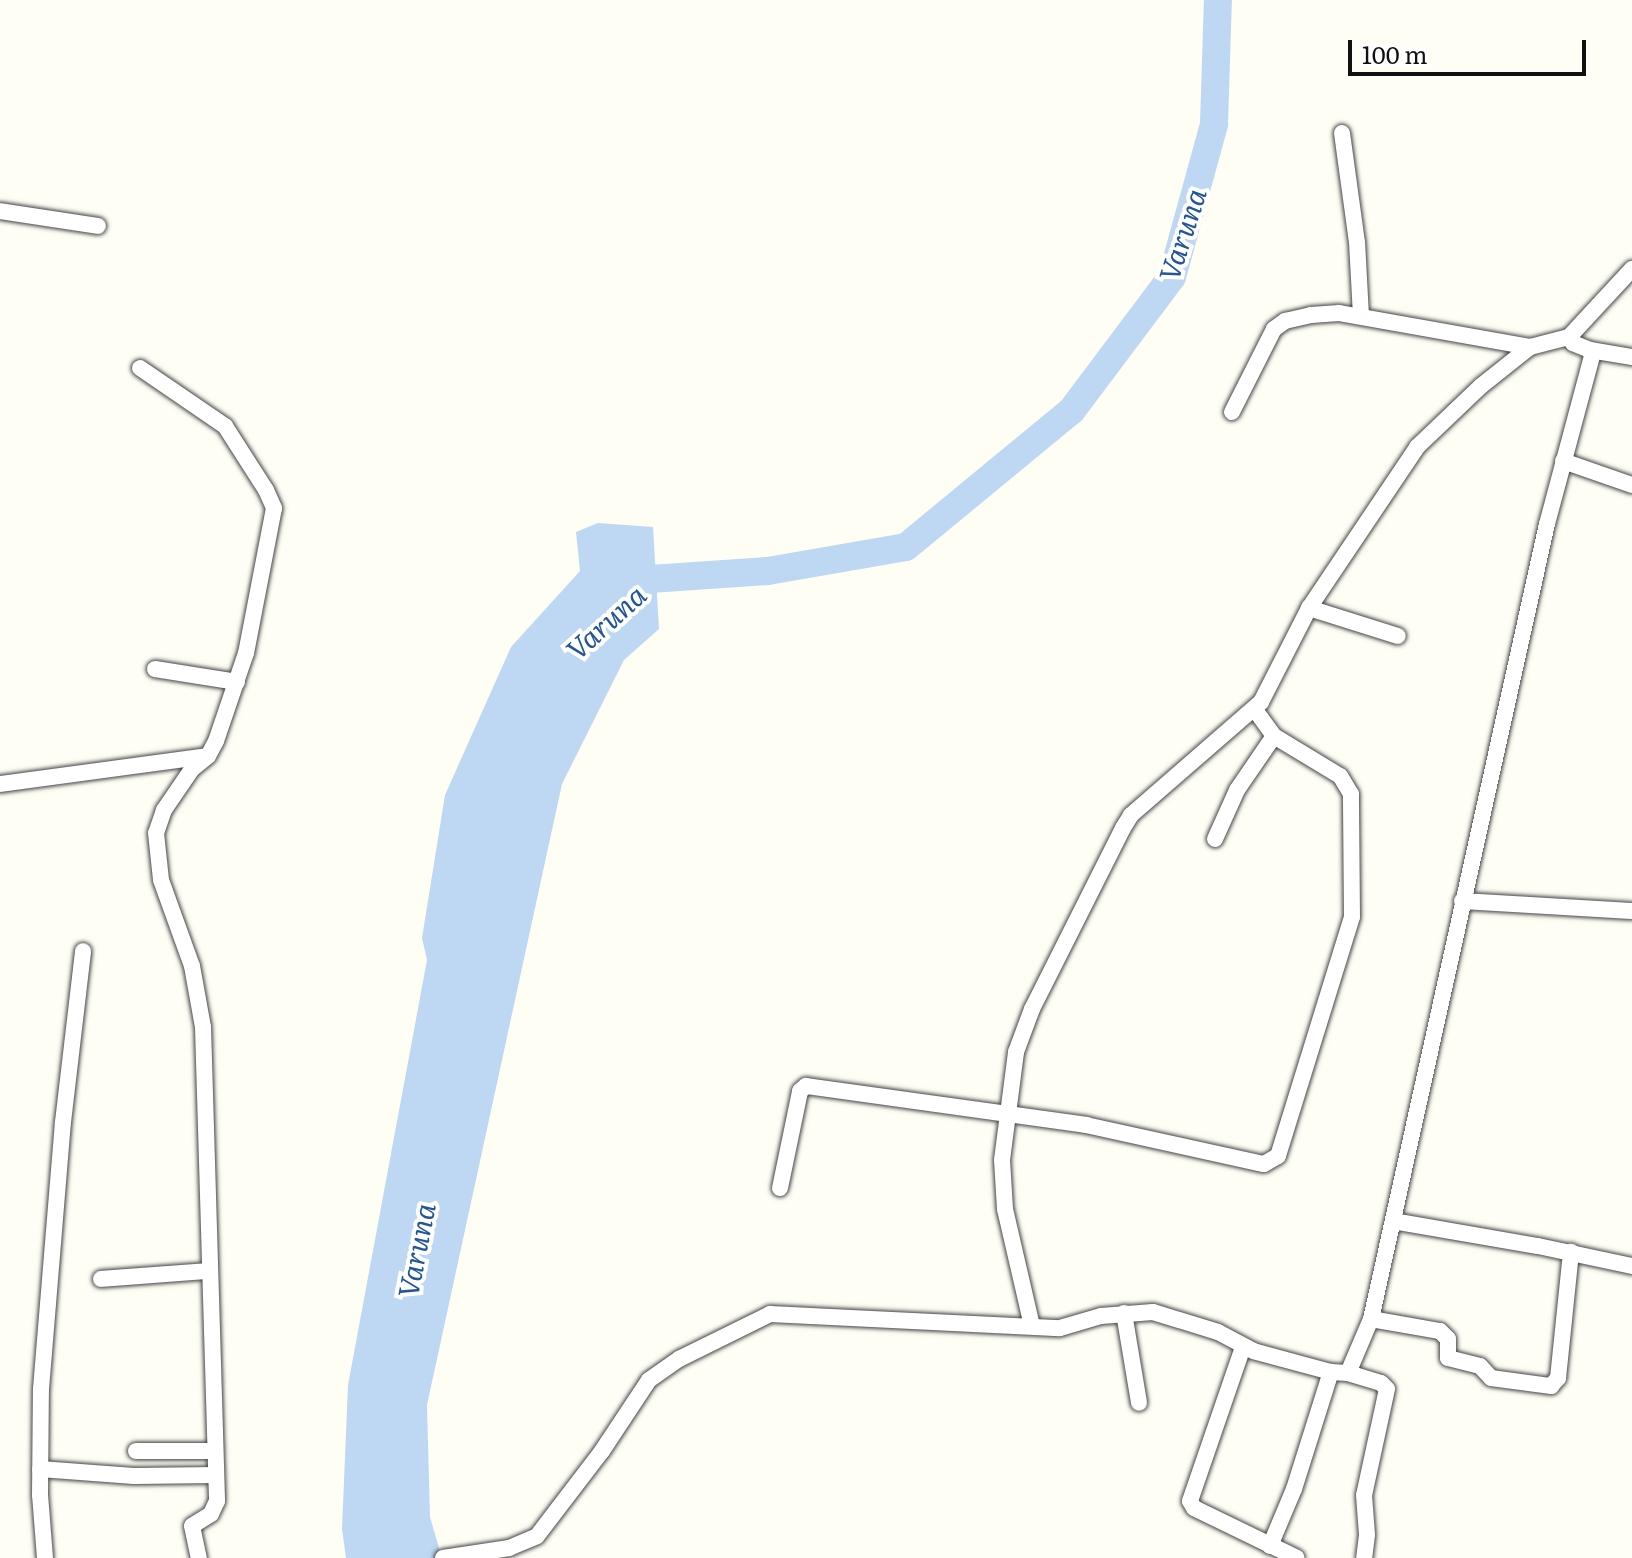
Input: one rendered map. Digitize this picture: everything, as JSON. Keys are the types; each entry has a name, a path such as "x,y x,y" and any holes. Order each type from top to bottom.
{"street":[{"path":"1342,133 1357,242 1361,316"},
{"path":"0,211 98,226"},
{"path":"1032,1326 1005,1209 1002,1160 1016,1052 1032,1009 1123,828 1131,815 1255,710 1309,608 1417,447 1481,386 1530,347 1569,337 1632,269"},
{"path":"1232,412 1274,329 1285,321 1311,315 1339,313 1361,316 1530,347"},
{"path":"1569,337 1573,343 1590,350 1632,357"},
{"path":"1348,1373 1371,1319 1462,901 1563,461 1592,356 1590,350"},
{"path":"140,368 225,426 274,508 246,653 237,682 208,756 192,769 164,810 156,844 161,880 192,966 203,1027 216,1508 192,1526 199,1558"},
{"path":"1563,461 1632,485"},
{"path":"1309,608 1398,636"},
{"path":"155,669 237,682"},
{"path":"780,1188 800,1091 806,1086 1086,1125 1264,1164 1278,1156 1352,917 1351,794 1347,784 1274,736 1255,710"},
{"path":"1215,839 1237,790 1274,736"},
{"path":"0,784 208,756"},
{"path":"1462,901 1632,911"},
{"path":"45,1558 40,1469 41,1389 51,1257 83,951"},
{"path":"1393,1221 1571,1252 1632,1266"},
{"path":"1371,1319 1440,1331 1448,1339 1448,1358 1480,1366 1491,1378 1551,1386 1558,1378 1571,1252"},
{"path":"101,1279 208,1271"},
{"path":"1124,1313 1139,1403"},
{"path":"443,1558 509,1548 537,1536 602,1451 649,1380 661,1369 770,1314 1060,1328 1124,1313 1166,1315 1218,1332 1243,1347 1331,1372 1348,1373 1381,1383 1387,1389 1364,1495 1367,1535 1364,1558"},
{"path":"1243,1347 1190,1501 1194,1508 1297,1558"},
{"path":"1270,1546 1294,1489 1331,1372"},
{"path":"136,1451 215,1451"},
{"path":"40,1469 134,1476 216,1475"}],"water":[{"path":"598,523 653,527 659,629 624,660 562,784 427,1405 430,1517 442,1558 346,1558 342,1529 348,1385 427,960 422,938 445,795 511,647 580,571 576,532"}],"waterway":[{"name":"Varuna","path":"627,601 650,579 768,571 906,547 1072,410 1172,277 1214,124 1218,0"}]}
